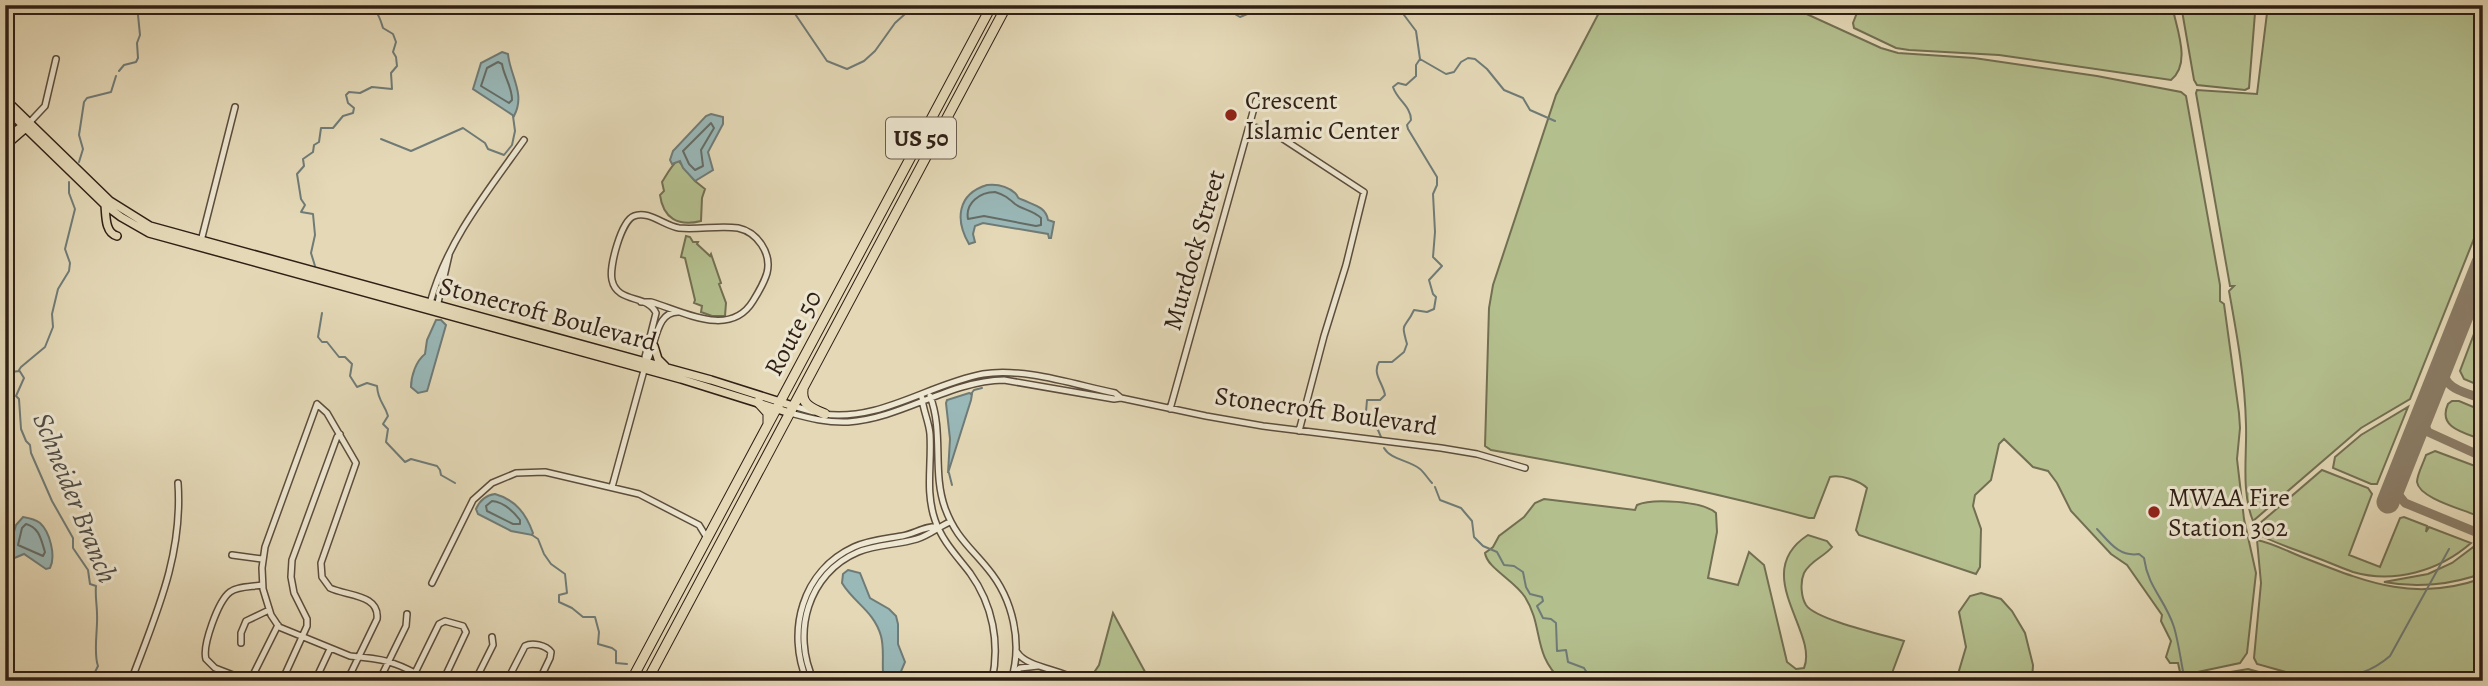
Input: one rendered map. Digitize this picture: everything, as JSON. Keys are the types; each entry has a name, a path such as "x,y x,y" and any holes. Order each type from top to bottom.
{"highway":[{"name":"Route 50","path":"631,681 992,5"},
{"name":"Route 50","path":"647,681 1007,5"},
{"path":"803,388 802,400 825,414"},
{"path":"758,402 768,413 768,425"}],"main road":[{"name":"Stonecroft Boulevard","path":"5,99 105,205 149,233 200,244 433,307 645,366 758,402 779,405"},
{"name":"Stonecroft Boulevard","path":"5,108 124,212 150,226 200,244 330,282 433,307"},
{"path":"5,139 27,125"},
{"path":"5,146 27,125"},
{"path":"105,205 108,230 117,236"},
{"path":"654,346 658,359 668,369"},
{"name":"Stonecroft Boulevard","path":"645,366 668,369 792,409"}],"street":[{"path":"27,125 46,104 55,59"},
{"name":"Murdock Street","path":"1170,409 1256,102"},
{"path":"200,244 235,107"},
{"path":"1249,126 1271,131 1364,192 1299,431"},
{"path":"433,307 440,270 452,245 524,140"},
{"path":"641,302 721,322 732,319 744,312 754,300 767,272 768,259 760,241 747,231 675,227 645,215 634,216 627,221 622,230 611,277 619,292 641,302 650,305 656,313 645,366"},
{"path":"612,487 645,366 662,318 671,312 682,313"},
{"name":"Stonecroft Boulevard","path":"792,409 850,415 877,411 974,376 997,373 1030,375 1115,393 1121,398"},
{"name":"Stonecroft Boulevard","path":"792,409 825,421 849,422 876,418 975,382 1004,380 1121,398 1299,431 1459,451 1525,468"},
{"path":"992,681 995,649 989,611 977,584 947,545 938,527 930,497 930,430 922,401 923,393 931,397 938,434 940,491 950,522 964,544 987,568 1004,593 1013,618 1016,651 1012,678"},
{"path":"347,681 359,657 377,619 376,607 369,600 330,588 320,574 321,563 356,466 355,457 327,413 317,404 262,559 262,585 269,610 278,625 303,638 330,649 359,657 388,662 430,681"},
{"path":"282,681 307,624 294,593 292,561 340,434"},
{"path":"432,583 468,507 482,491 500,479 516,473 541,472 612,487 647,497 699,524 716,522"},
{"path":"131,681 175,555 179,522 178,483"},
{"path":"807,681 798,653 797,625 802,604 816,579 839,556 857,545 950,522"},
{"path":"699,524 707,539"},
{"path":"814,681 806,657 803,631 810,601 821,581 841,561 855,553 875,546 916,539 934,533 938,527"},
{"path":"232,555 262,559"},
{"path":"262,585 236,589 225,597 205,646 206,659 215,668 246,680 251,679 278,625"},
{"path":"242,643 241,633 246,621 269,610"},
{"path":"379,681 407,623 407,614"},
{"path":"411,681 440,624 445,621 466,628 466,635 443,681"},
{"path":"475,681 493,645 492,637"},
{"path":"507,681 522,650 529,644 547,648 551,652 539,681"},
{"path":"315,681 330,649"},
{"path":"1016,651 1021,659 1061,671 1079,681"},
{"path":"1012,678 1020,668 1041,666"}],"green space":[{"path":"1603,5 1787,5 1881,48 1898,53 1974,58 2097,76 2181,92 2186,96 2220,285 2220,301 2224,304 2239,413 2237,459 2244,519 2256,573 2247,653 2240,663 2193,673 2180,672 2178,663 2170,663 2166,657 2171,641 2161,621 2162,615 2127,565 2111,554 2071,511 2048,471 2033,467 2004,439 1999,444 1991,480 1975,495 1973,506 1981,529 1980,567 1976,574 1859,535 1856,530 1867,488 1844,477 1830,477 1814,518 1809,518 1611,472 1491,450 1485,446 1489,308 1493,285 1556,95"},
{"path":"1860,5 2172,5 2181,45 2181,64 2171,80 1999,55 1896,48 1854,28 1853,23"},
{"path":"2181,5 2250,5 2255,13 2249,88 2245,90 2197,85"},
{"path":"2268,5 2483,5 2483,216 2410,399 2361,428 2253,521 2246,486 2246,425 2242,374 2229,291 2234,286 2230,286 2196,93 2197,90 2257,94"},
{"path":"678,160 705,189 701,221 685,223 673,219 664,210 660,195 664,191 662,182"},
{"path":"686,236 693,242 698,242 710,256 711,254 726,303 725,316 712,316 701,312 702,306 694,303 685,258 681,257"},
{"path":"2483,310 2483,387 2464,379 2460,371"},
{"path":"2452,401 2459,401 2483,411 2483,440 2461,432 2449,424 2446,412"},
{"path":"2408,407 2377,484 2333,468 2335,457 2361,435"},
{"path":"2435,451 2483,469 2483,512 2475,515 2451,506 2433,498 2420,488 2417,479 2426,455"},
{"path":"2322,470 2368,488 2372,494 2349,555 2380,567 2400,518 2404,517 2427,526 2426,532 2429,527 2471,543 2430,568 2384,576 2353,572 2256,533 2259,524"},
{"path":"1544,499 1635,510 1637,505 1644,503 1677,502 1700,506 1716,513 1717,532 1708,578 1738,585 1749,552 1764,565 1787,662 1796,669 1804,668 1806,654 1803,637 1789,602 1785,567 1792,550 1808,535 1827,541 1832,547 1804,573 1804,602 1812,611 1823,616 1904,641 1889,681 1562,681 1546,661 1535,619 1525,597 1491,564 1485,553 1493,547 1499,536 1524,517 1535,503"},
{"path":"2257,540 2348,574 2391,586 2435,589 2483,578 2483,681 2318,681 2257,664 2254,658 2261,583"},
{"path":"2476,545 2483,548 2483,573 2434,584 2384,582 2428,574 2452,563"},
{"path":"1981,593 2001,599 2025,633 2033,665 2032,681 1956,681 1966,647 1959,612 1970,596"},
{"path":"1113,613 1150,681 1089,680 1099,665"},
{"path":"2248,669 2291,681 2178,681"}],"water":[{"path":"502,52 508,54 518,93 514,116 473,89 481,63"},
{"path":"711,114 723,117 723,124 708,152 713,170 695,181 680,161 672,164 670,160 673,151"},
{"path":"987,185 1009,189 1019,198 1042,209 1048,220 1054,222 1051,238 1048,234 983,223 975,226 975,242 969,244 962,226 964,201 977,189"},
{"path":"436,320 441,320 446,325 427,391 418,393 411,387 413,374 425,354 427,340"},
{"path":"972,394 971,400 948,473 950,439 946,403 947,400"},
{"path":"495,494 509,500 519,509 530,526 532,535 511,531 478,514 476,509 481,501"},
{"path":"23,517 38,522 47,532 52,551 50,568 46,569 24,554 5,562 16,525"},
{"path":"848,570 860,573 870,598 896,616 898,644 905,662 897,681 884,681 881,636 874,620 842,583 843,574"}],"waterway":[{"name":"Schneider Branch","path":"119,71 124,65 136,62 138,58 137,43 140,35 137,5"},
{"path":"315,266 311,253 315,235 313,214 301,212 305,205 301,199 297,174 304,166 303,159 313,152 314,145 319,142 321,128 333,128 343,116 353,113 354,108 348,103 346,95 349,92 360,93 372,87 392,89 391,73 397,66 393,52 396,42 393,34 383,28 375,10 369,5 363,10 353,5"},
{"path":"789,5 827,61 847,69 864,61 875,51 905,14 936,5"},
{"path":"1008,13 1048,11 1068,5"},
{"path":"1160,5 1179,5"},
{"path":"1219,5 1240,17 1269,5"},
{"path":"1386,5 1401,11 1416,31 1420,59 1446,74 1454,72 1461,62 1468,58 1475,59 1504,90 1523,98 1530,110 1555,121"},
{"path":"1381,437 1366,412 1367,400 1380,400 1385,395 1377,375 1377,366 1379,362 1392,362 1404,352 1407,344 1404,326 1414,310 1427,312 1434,309 1436,297 1429,280 1442,266 1433,257 1433,194 1437,177 1408,129 1410,115 1393,87 1398,83 1406,85 1416,76 1416,65 1420,59"},
{"name":"Schneider Branch","path":"79,162 83,149 79,135 84,102 87,98 111,92 116,76"},
{"path":"381,139 411,151 463,128 485,143 488,149 504,155 512,145 515,131 513,116"},
{"name":"Schneider Branch","path":"69,182 69,193 75,209 65,249 70,263 69,271 58,289 52,314 53,327 45,347 19,370 24,378 16,396 19,399 21,429 30,445 31,453 52,501 73,538 73,548 88,570 90,584 96,586 98,666 94,681"},
{"path":"322,313 318,337 322,342 327,342 339,357 345,357 352,364 350,376 357,387 367,383 377,386 388,416 383,424 388,429 386,442 405,462 411,459 437,466 441,475 455,483"},
{"path":"5,373 19,371"},
{"path":"971,394 982,388"},
{"path":"1384,448 1391,455 1420,469 1432,483"},
{"path":"949,473 952,485"},
{"path":"1435,487 1440,500 1461,508 1472,521 1474,537 1483,546 1497,552 1504,565 1514,566 1523,572 1530,594 1542,597 1543,601 1537,606 1543,618 1556,623 1557,651 1566,650 1568,662 1584,668 1592,681"},
{"path":"2097,529 2120,551 2139,554 2144,558 2149,577 2174,627 2185,681"},
{"path":"532,535 538,539 551,564 565,574 567,593 559,595 559,602 583,617 595,617 599,632 598,644 616,651 616,663 627,664"},
{"path":"2322,681 2366,671 2390,656 2449,549"}],"taxiway":[{"path":"2447,353 2444,365 2446,380 2457,389 2483,399"},
{"path":"2427,404 2423,422 2428,432 2483,457"},
{"path":"2395,484 2405,503 2483,535"}],"runway":[{"path":"2388,502 2483,263"}],"place":[{"name":"Crescent Islamic Center","path":"1231,115"},
{"name":"MWAA Fire Station 302","path":"2154,512"}]}
